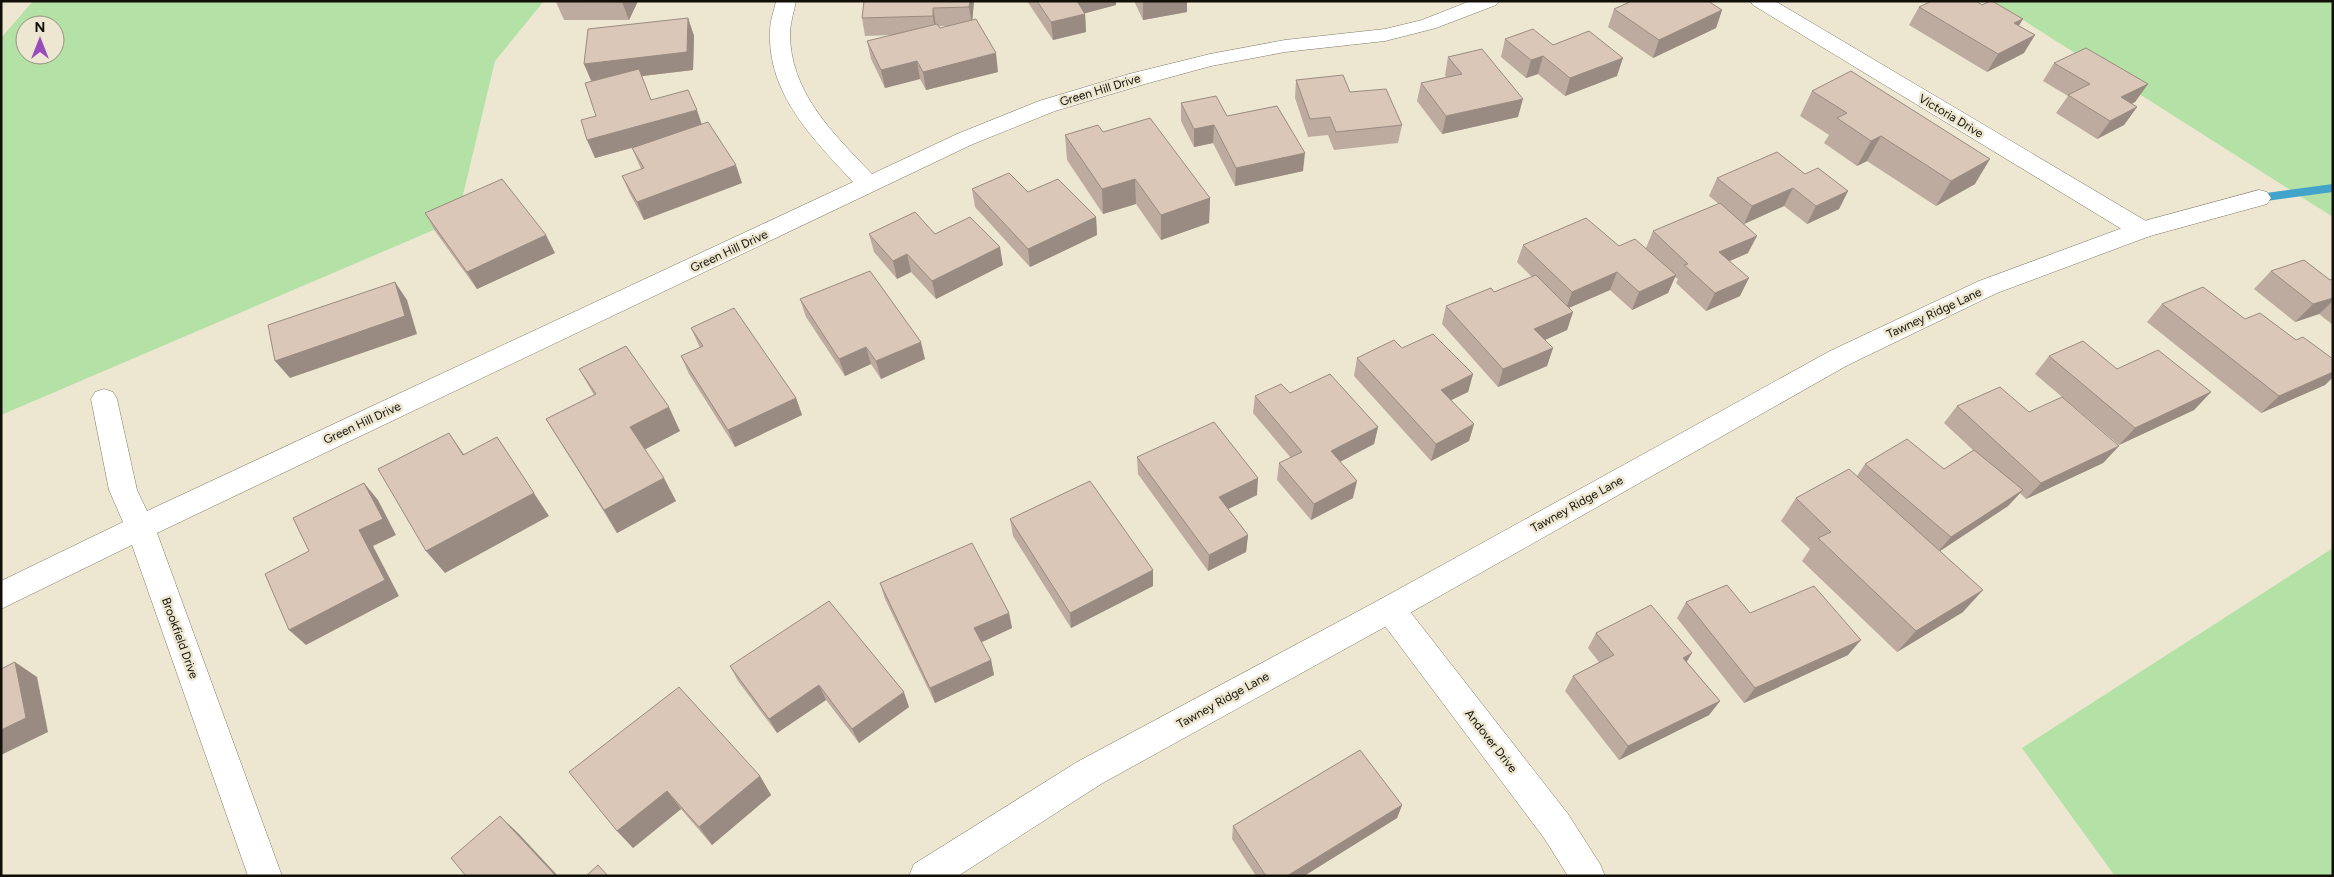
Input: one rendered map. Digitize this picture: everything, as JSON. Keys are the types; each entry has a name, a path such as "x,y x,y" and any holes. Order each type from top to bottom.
{"street":[{"path":"786,1 780,32 783,66 796,100 810,122 869,185"},
{"name":"Green Hill Drive","path":"1,596 140,527 869,185 992,128 1047,106 1210,60 1384,34 1429,24 1489,1"},
{"name":"Victoria Drive","path":"1760,1 2142,230"},
{"name":"Tawney Ridge Lane","path":"926,876 1089,773 1390,609 1839,358 1988,287 2142,230 2260,198"},
{"name":"Brookfield Drive","path":"104,399 124,490 140,527 265,876"},
{"name":"Andover Drive","path":"1390,609 1556,826 1588,876"}],"green space":[{"path":"33,1 544,1 495,61 457,220 1,415 1,38 15,22 15,65 65,65 65,15 21,15"},
{"path":"1993,1 2333,1 2333,217"},
{"path":"2333,548 2333,876 2115,876 2022,748"}],"building":[{"path":"556,1 623,1 622,2"},
{"path":"864,1 970,1 969,7 933,8 933,16 862,18"},
{"path":"1037,1 1077,1 1085,14 1051,22"},
{"path":"1632,1 1708,1 1722,10 1659,40 1614,9"},
{"path":"1932,1 1976,1 1982,5 1992,1 2023,19 2014,23 2035,35 1998,54 1919,7"},
{"path":"688,18 687,52 584,64 588,29"},
{"path":"976,19 996,53 923,72 917,61 881,70 867,41 937,24 940,28"},
{"path":"1533,29 1553,45 1589,31 1623,58 1570,78 1543,56 1531,60 1505,39"},
{"path":"2086,48 2148,84 2121,97 2137,107 2110,121 2068,95 2090,84 2054,63"},
{"path":"1482,49 1523,99 1446,116 1421,83 1462,74 1448,57"},
{"path":"639,69 651,100 688,90 697,110 587,140 581,120 596,116 585,83"},
{"path":"1851,71 1990,159 1951,181 1881,136 1871,141 1837,118 1847,113 1812,91"},
{"path":"1343,75 1350,92 1386,89 1402,125 1336,132 1330,117 1310,119 1296,80"},
{"path":"1216,96 1227,116 1277,106 1305,153 1236,168 1214,125 1194,129 1181,103"},
{"path":"1150,118 1210,198 1161,215 1135,179 1102,189 1065,135 1098,125 1103,132"},
{"path":"708,122 736,165 637,202 622,176 644,168 632,148"},
{"path":"1777,152 1805,174 1818,168 1848,191 1816,206 1793,188 1752,206 1717,178"},
{"path":"1009,173 1028,192 1058,179 1096,217 1028,249 972,189"},
{"path":"502,179 546,235 467,272 425,213"},
{"path":"1720,203 1757,236 1719,252 1749,278 1715,293 1684,265 1688,264 1653,231"},
{"path":"915,212 935,234 970,217 1000,247 932,281 907,254 893,261 869,234"},
{"path":"1586,218 1619,246 1635,239 1676,275 1639,292 1617,272 1572,292 1523,245"},
{"path":"2304,260 2330,280 2333,279 2333,298 2313,304 2271,271"},
{"path":"870,271 921,342 876,361 866,347 839,359 800,299"},
{"path":"1536,275 1573,312 1534,329 1553,348 1503,369 1446,306 1491,288 1494,292"},
{"path":"395,282 405,316 275,361 268,325"},
{"path":"2203,287 2245,319 2260,313 2296,340 2303,337 2333,359 2333,372 2279,396 2162,304"},
{"path":"734,308 796,398 728,430 681,356 703,346 691,328"},
{"path":"1433,334 1473,374 1441,390 1474,424 1436,444 1357,358 1394,340 1402,348"},
{"path":"2083,341 2117,369 2158,350 2211,392 2135,428 2049,356"},
{"path":"626,346 669,407 630,427 664,478 604,510 546,419 596,394 579,369"},
{"path":"1330,374 1378,427 1331,451 1357,481 1314,504 1279,463 1302,452 1255,396 1281,384 1290,393"},
{"path":"2000,387 2029,412 2062,397 2119,446 2041,483 1957,406"},
{"path":"1214,422 1258,478 1219,497 1248,535 1209,555 1137,457"},
{"path":"449,433 463,455 497,437 534,493 426,551 378,469"},
{"path":"1907,439 1944,469 1974,450 2023,490 1951,537 1865,464"},
{"path":"1849,469 1983,590 1916,631 1818,538 1831,532 1796,498"},
{"path":"1090,481 1153,570 1070,613 1010,519"},
{"path":"364,483 383,519 359,530 385,580 289,630 265,574 309,551 293,518"},
{"path":"972,543 1009,613 974,628 991,660 930,688 880,583"},
{"path":"1727,585 1750,613 1814,586 1861,640 1755,688 1686,602"},
{"path":"829,601 904,692 852,729 819,685 769,719 730,666"},
{"path":"1651,605 1692,653 1683,658 1720,701 1628,746 1573,676 1614,655 1596,633"},
{"path":"15,662 26,718 1,730 1,669"},
{"path":"679,687 760,776 699,827 667,791 617,831 569,772"},
{"path":"1360,750 1402,805 1287,876 1266,876 1233,826"},
{"path":"500,816 556,876 466,876 451,858"},
{"path":"598,865 608,876 586,876"}],"waterway":[{"path":"2259,198 2333,188"}]}
